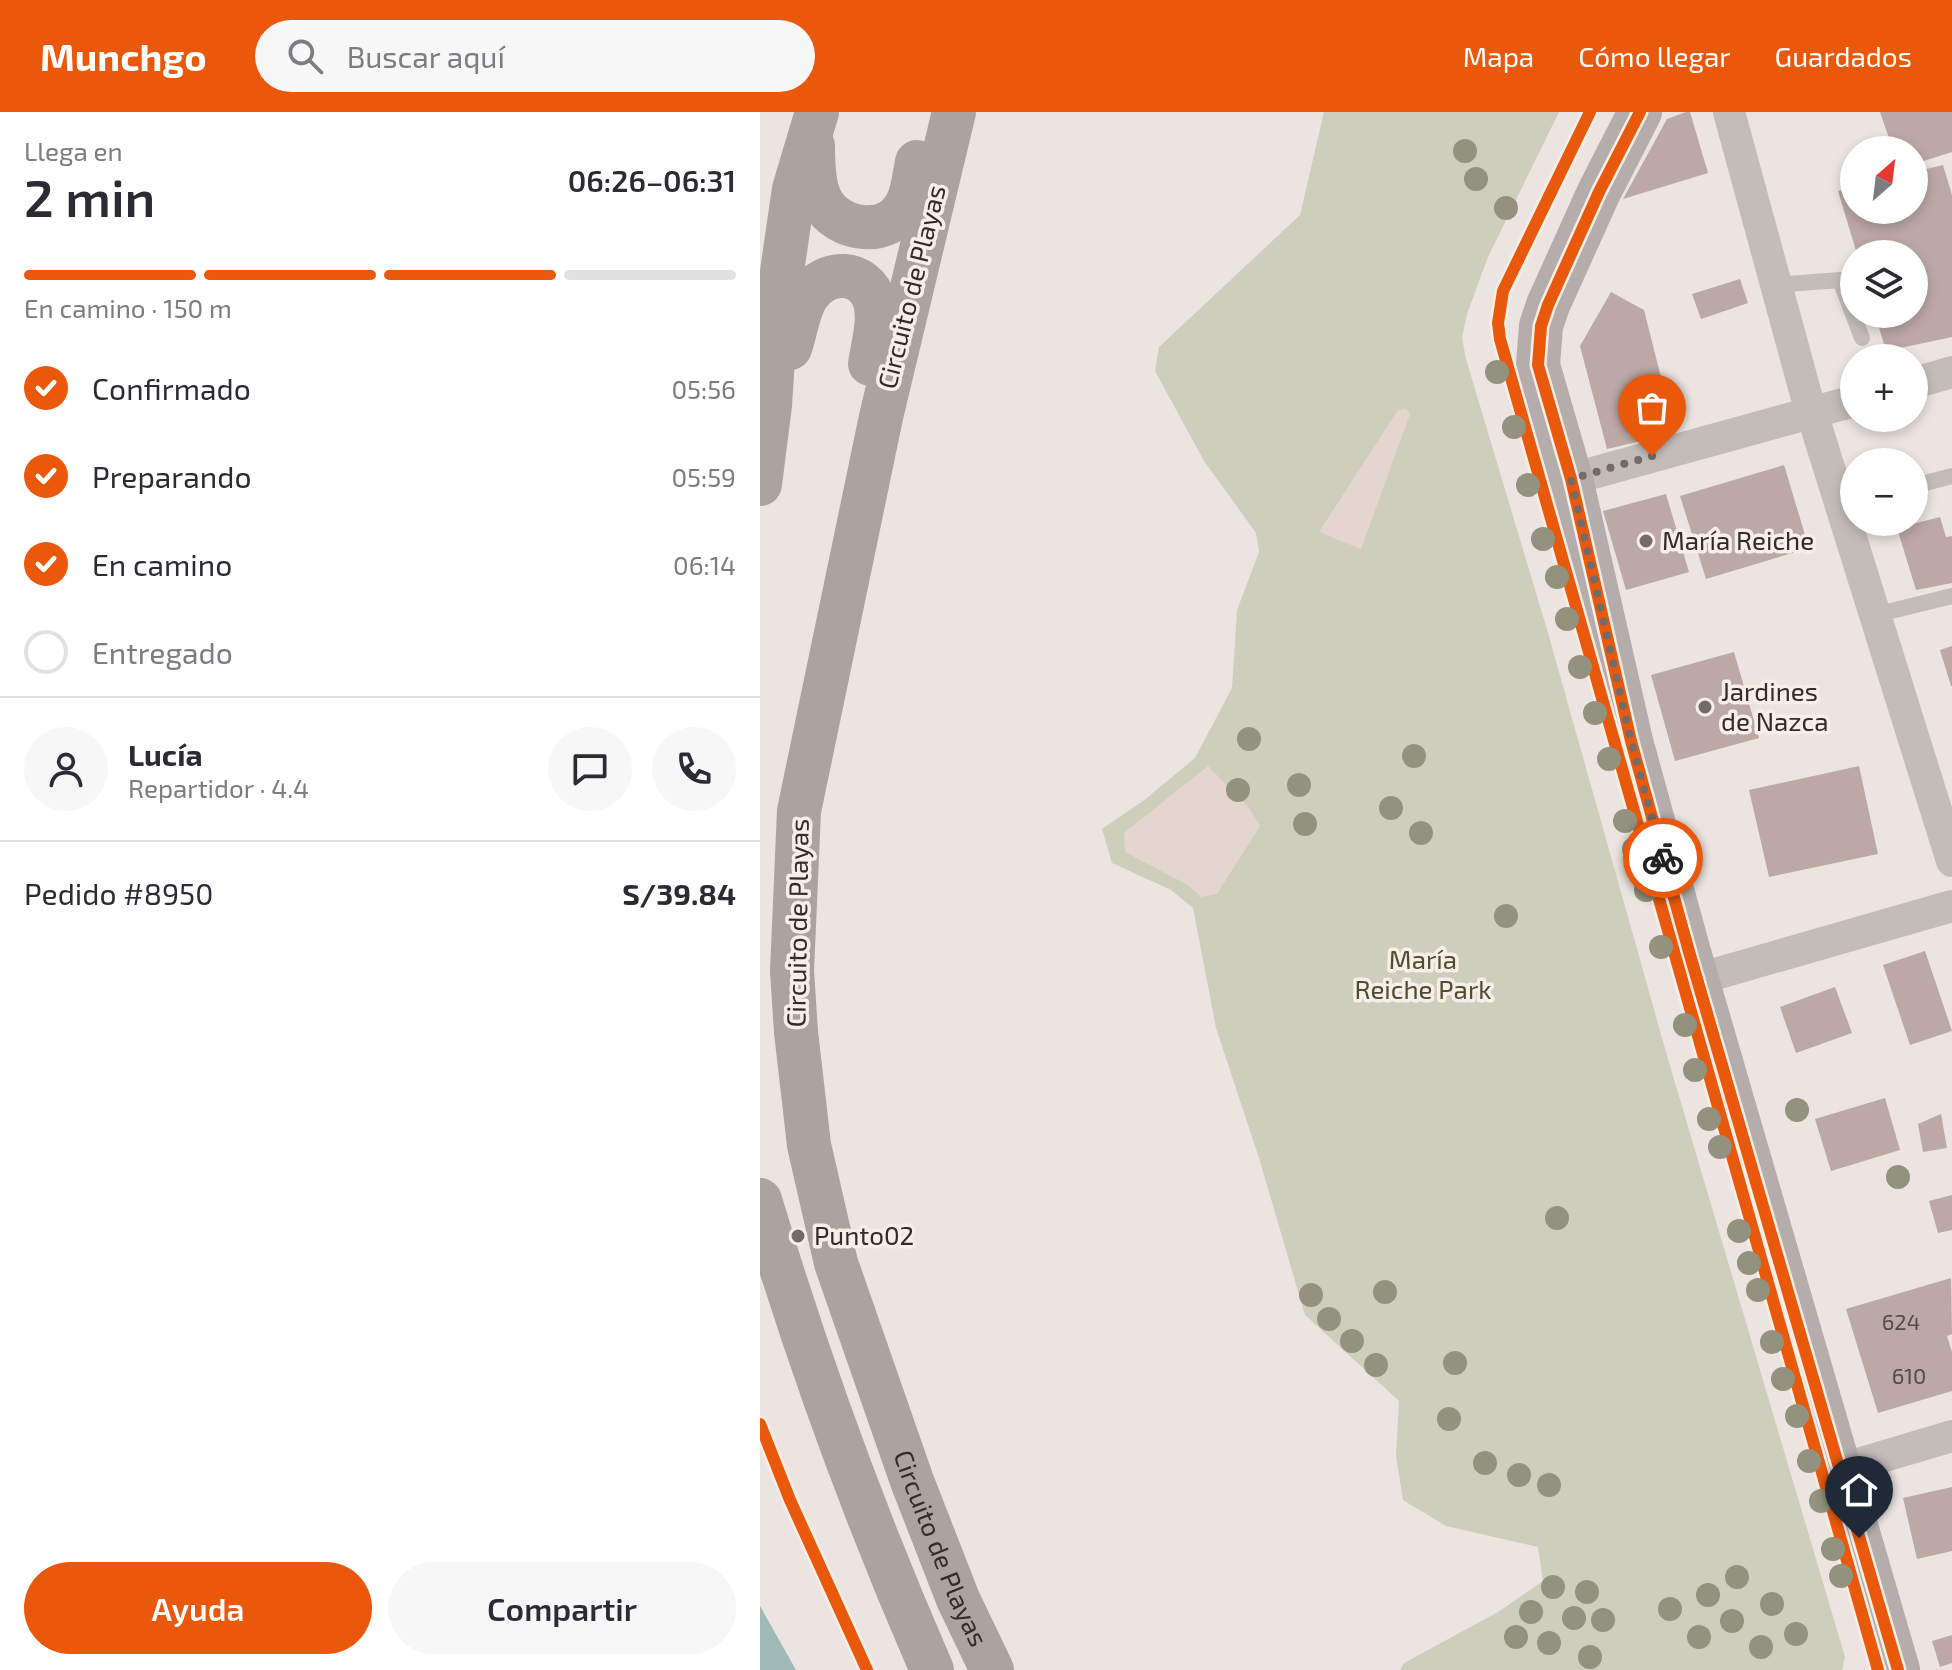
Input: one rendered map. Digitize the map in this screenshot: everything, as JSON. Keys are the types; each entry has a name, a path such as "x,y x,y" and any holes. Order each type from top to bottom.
{"highway":[{"path":"815,118 813,162 819,195 833,216 848,224 865,227 882,226 897,217 905,207 931,112"},
{"name":"Circuito de Playas","path":"954,112 881,417 799,811 792,971 809,1145 836,1263 912,1481 958,1599 992,1670"},
{"path":"760,484 776,313 794,189 815,118"},
{"path":"765,413 805,298 817,283 832,276 848,275 859,280 870,291 875,304 877,320 869,365 870,387 881,417"},
{"name":"Circuito de Playas","path":"760,1200 781,1271 876,1539 932,1670"}],"street":[{"path":"1640,112 1599,192 1541,326 1538,365 1571,479 1631,741 1898,1670"},
{"path":"1729,112 1812,412 1840,482"},
{"path":"1928,379 1952,372"},
{"path":"1571,479 1840,405"},
{"path":"1856,536 1875,615 1952,861"},
{"path":"1698,979 1952,906"},
{"path":"1841,1469 1952,1436"}],"lane":[{"path":"1776,285 1840,280 1862,338"},
{"path":"1928,482 1952,476"},
{"path":"1875,615 1952,596"}],"green space":[{"name":"María Reiche Park","path":"1324,112 1559,112 1488,257 1467,314 1462,338 1668,1059 1845,1657 1842,1670 1400,1670 1404,1663 1498,1612 1543,1581 1538,1547 1446,1526 1403,1500 1396,1456 1399,1401 1305,1315 1259,1158 1216,1028 1193,908 1171,890 1112,863 1102,829 1143,801 1195,758 1232,688 1237,610 1259,552 1256,533 1204,461 1155,371 1159,347 1300,215"}],"shaded area":[{"path":"1406,409 1410,414 1361,549 1319,532 1398,410"},
{"path":"1208,766 1249,808 1260,826 1217,894 1201,897 1188,885 1125,852 1124,833"}],"water":[{"path":"760,1606 796,1670 760,1670"}],"building":[{"path":"1690,112 1708,173 1623,199 1667,119"},
{"path":"1880,112 1952,112 1952,152 1928,160 1928,136 1888,136"},
{"path":"1943,165 1952,195 1952,337 1919,344 1884,344 1879,328 1928,328 1928,240 1853,240 1848,224 1928,224 1928,169"},
{"path":"1740,279 1748,303 1701,319 1692,294"},
{"path":"1611,292 1644,310 1675,433 1607,449 1580,346"},
{"path":"1784,465 1809,548 1706,579 1680,496"},
{"name":"María Reiche","path":"1666,494 1689,572 1626,590 1603,511"},
{"path":"1940,517 1946,537 1952,536 1952,583 1916,590 1899,536 1928,536 1928,520"},
{"path":"1952,646 1952,686 1951,686 1940,650"},
{"name":"Jardines de Nazca","path":"1734,652 1759,738 1675,761 1651,675"},
{"path":"1859,766 1878,854 1769,877 1749,790"},
{"path":"1925,951 1952,1031 1910,1045 1883,965"},
{"path":"1835,987 1852,1033 1796,1053 1780,1007"},
{"path":"1885,1098 1900,1150 1831,1171 1815,1119"},
{"path":"1941,1114 1947,1148 1923,1152 1918,1124"},
{"path":"1952,1195 1952,1230 1938,1233 1929,1201"},
{"path":"1951,1278 1952,1334 1947,1336 1952,1352 1952,1391 1878,1413 1846,1309"},
{"path":"1952,1487 1952,1551 1917,1559 1903,1498"},
{"path":"1952,1635 1952,1663 1940,1667 1932,1641"}],"cycle path":[{"path":"1590,112 1503,291 1498,323 1500,339 1878,1670"},
{"path":"1640,112 1599,192 1548,305 1541,326 1538,365 1571,479 1631,741 1689,952 1898,1670"},
{"path":"760,1424 790,1500 867,1670"}],"way so far":[{"path":"1652,456 1571,479 1631,741 1663,858"}],"place":[{"name":"María Reiche","path":"1646,541"},
{"name":"Jardines de Nazca","path":"1705,707"},
{"name":"Punto02","path":"798,1236"}],"route":[{"path":"1663,858 1859,1538"}]}
